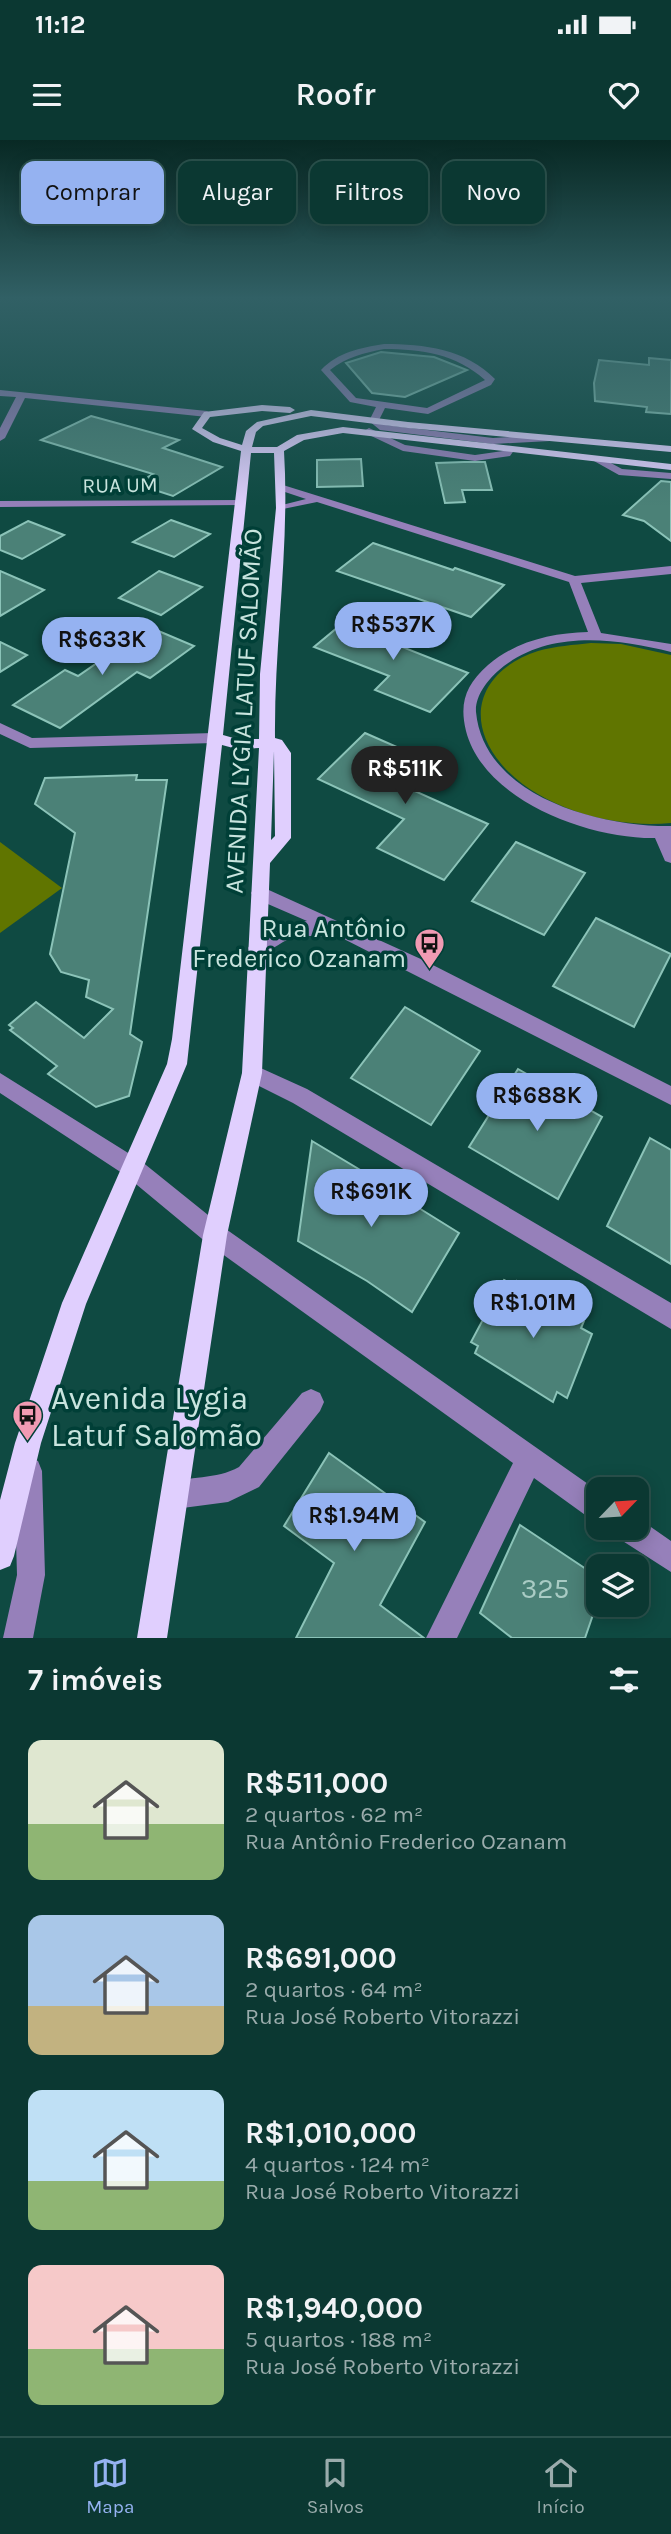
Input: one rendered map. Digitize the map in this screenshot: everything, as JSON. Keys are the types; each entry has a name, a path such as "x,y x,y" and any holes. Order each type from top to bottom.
{"main road":[{"path":"262,408 311,413 371,426 300,437 279,450 246,451 229,446 197,429 208,414 262,408"},
{"path":"246,451 251,431 260,424 311,413"},
{"path":"550,438 671,449"},
{"path":"510,449 671,467"},
{"name":"AVENIDA LYGIA LATUF SALOMÃO","path":"152,1638 215,1235 252,1073 267,743 267,674 283,488 279,450"},
{"name":"AVENIDA LYGIA LATUF SALOMÃO","path":"0,1556 28,1444 74,1303 177,1064 183,1039 246,451"},
{"path":"214,737 237,744 267,743"}],"street":[{"path":"329,367 325,370 353,400 428,411 488,383 490,379 473,367"},
{"path":"0,393 208,414"},
{"path":"0,438 23,396"},
{"path":"371,426 382,405"},
{"path":"159,409 177,415 197,429"},
{"path":"371,426 493,441 550,438"},
{"path":"371,426 403,448 475,458 506,454 510,449"},
{"path":"598,458 618,472 671,476"},
{"path":"283,488 574,580 671,570"},
{"path":"282,508 318,499"},
{"name":"RUA UM","path":"0,504 241,502"},
{"path":"574,580 596,636"},
{"path":"671,648 640,639 596,636 557,639 534,645 496,664 477,685 469,710 473,738 491,766 521,792 562,814 611,828 666,832 671,857"},
{"path":"0,728 30,743 214,737"},
{"path":"260,893 349,931 671,1096"},
{"path":"257,948 274,936 293,930 315,927 349,931"},
{"path":"252,1073 300,1096 671,1317"},
{"path":"0,1082 133,1168 215,1235 586,1498"},
{"path":"175,1495 228,1488 249,1477 312,1402"},
{"path":"18,1638 31,1575 28,1444"},
{"path":"440,1638 530,1458"},
{"path":"645,1540 671,1558"}],"green space":[{"path":"591,643 621,644 671,655 671,823 626,823 580,813 558,805 519,781 503,766 490,748 483,731 483,698 502,670 518,659 538,651"},
{"path":"0,842 62,888 0,933"}],"building":[{"path":"349,367 459,367 467,370 405,397 372,393"},
{"path":"597,367 671,367 671,414 646,412 647,407 595,401 594,383"},
{"path":"91,416 179,440 163,448 222,467 173,496 136,484 153,474 41,440"},
{"path":"361,459 363,486 317,487 317,460"},
{"path":"485,462 492,490 462,490 465,502 445,503 436,463"},
{"path":"661,481 671,482 671,541 644,521 623,515"},
{"path":"171,520 210,534 174,557 133,542"},
{"path":"28,521 64,535 22,559 0,550 0,536"},
{"path":"373,543 504,585 471,617 337,571"},
{"path":"0,571 44,590 0,616"},
{"path":"159,571 202,587 161,615 119,598"},
{"path":"355,613 404,632 392,643 468,673 430,712 375,690 389,676 314,647"},
{"path":"149,627 194,646 150,678 137,672 60,728 13,705 65,670 78,676"},
{"path":"0,642 27,655 0,672"},
{"path":"365,733 422,758 399,784 488,824 444,880 377,848 404,819 318,779"},
{"path":"137,775 136,780 167,780 130,1034 142,1042 129,1096 96,1107 48,1074 57,1066 10,1030 13,1028 9,1025 36,1002 84,1038 113,1009 86,997 89,980 61,972 50,954 75,833 35,804 45,778"},
{"path":"516,842 585,873 544,935 472,901"},
{"path":"596,918 671,954 634,1027 553,986"},
{"path":"405,1007 480,1051 431,1125 351,1078"},
{"path":"518,1069 602,1117 558,1199 469,1147"},
{"path":"650,1138 671,1150 671,1264 607,1226"},
{"path":"312,1141 459,1233 412,1312 367,1281 298,1241"},
{"path":"504,1280 515,1286 517,1281 584,1321 581,1328 592,1334 567,1398 557,1392 553,1402 475,1353 478,1346 471,1342"},
{"path":"329,1453 425,1522 380,1605 424,1638 296,1638 334,1563 284,1526"},
{"path":"520,1525 586,1569 586,1617 592,1617 585,1638 512,1638 480,1613"}],"place":[{"name":"Rua Antônio Frederico Ozanam","path":"429,970"},
{"name":"Avenida Lygia Latuf Salomão","path":"28,1443"}]}
